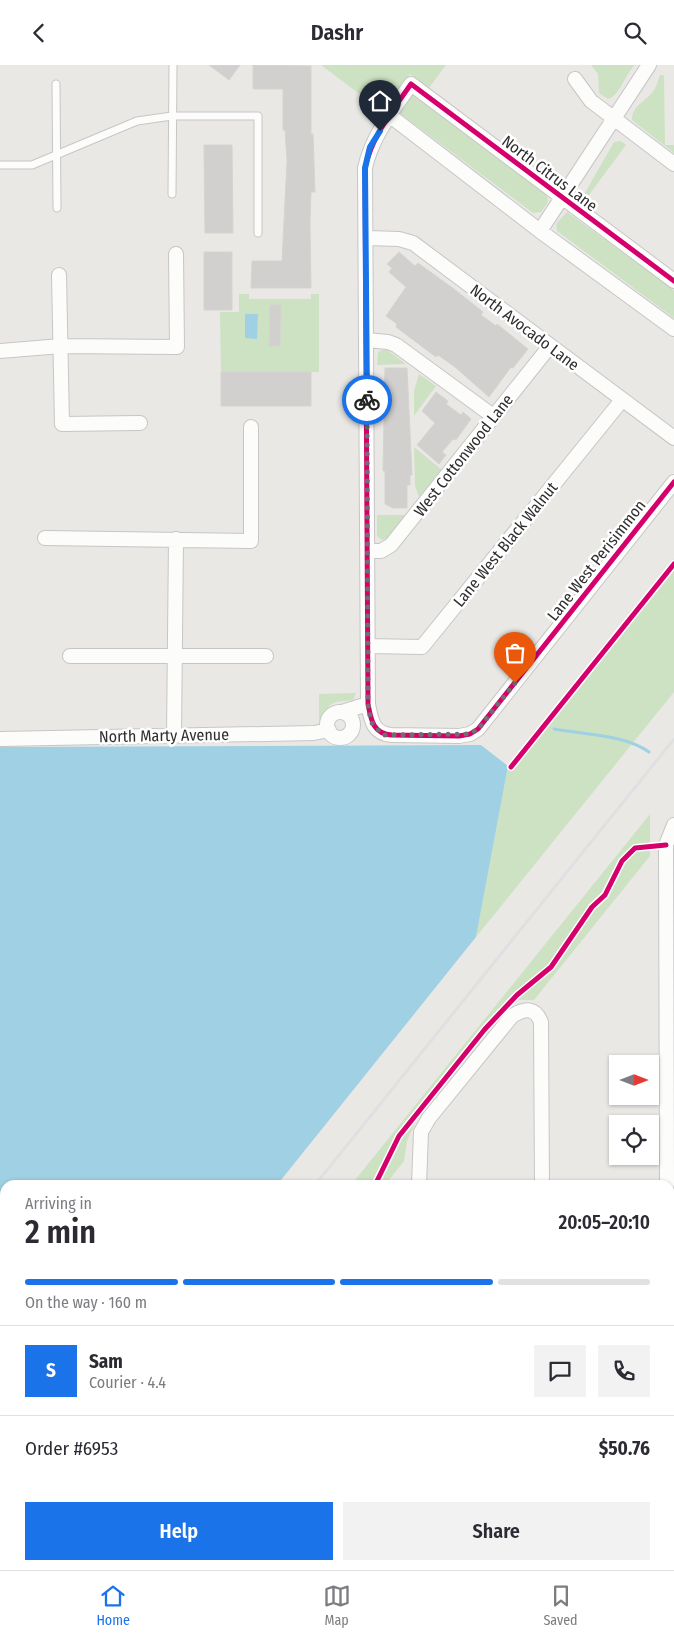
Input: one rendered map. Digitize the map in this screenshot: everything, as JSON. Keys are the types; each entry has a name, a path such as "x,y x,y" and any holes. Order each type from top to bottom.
{"street":[{"path":"540,231 649,65"},
{"path":"575,79 590,101 674,164"},
{"name":"North Citrus Lane","path":"389,115 411,84 674,281"},
{"path":"371,722 368,704 367,238 365,168 370,147 389,115 540,231 674,329"},
{"name":"North Avocado Lane","path":"367,238 399,239 413,243 674,438"},
{"path":"0,351 61,346 177,347 176,254"},
{"path":"59,275 62,424 140,423"},
{"path":"366,340 388,341 396,345 493,417"},
{"name":"West Cottonwood Lane","path":"368,551 381,551 391,545 550,345"},
{"name":"Lane West Black Walnut","path":"369,646 422,647 622,400"},
{"path":"45,538 251,541 251,427"},
{"name":"Lane West Perisimmon","path":"371,722 383,735 459,736 470,734 478,729 674,482"},
{"path":"174,735 176,539"},
{"path":"70,656 266,656"},
{"path":"329,730 327,723 331,716 368,704"},
{"path":"342,712 352,719 351,731"},
{"name":"North Marty Avenue","path":"0,739 314,733 329,730 332,735 340,738 371,722"},
{"path":"668,1180 671,1161 666,845 674,825"},
{"path":"419,1180 421,1132 429,1118 512,1016 521,1010 530,1009 538,1014 541,1022 542,1180"}],"lane":[{"path":"172,194 173,65"},
{"path":"56,84 57,208"},
{"path":"0,165 32,165 137,121 172,116 258,116 258,233"}],"green space":[{"path":"321,65 446,65 429,88 410,74 382,111"},
{"path":"591,65 635,65 616,94 608,99 599,93 598,74"},
{"path":"660,75 664,75 665,145 674,145 674,153 632,120 634,111 654,90"},
{"path":"412,95 547,195 548,202 541,212 533,213 401,114 399,111"},
{"path":"621,141 626,145 583,203 582,198 614,142"},
{"path":"567,212 674,290 674,318 557,231 556,224"},
{"path":"239,294 249,294 249,299 311,299 311,294 319,294 319,372 221,372 220,312 239,312"},
{"path":"386,349 406,364 377,365 378,352"},
{"path":"419,374 436,386 414,416 414,391"},
{"path":"414,447 442,470 419,497 415,486"},
{"path":"377,515 405,515 387,538 382,540 377,536"},
{"path":"674,559 674,692 476,937 508,766"},
{"path":"356,693 353,700 336,702 330,705 319,721 319,694"},
{"path":"650,814 650,856 534,1000 519,1000 507,1009 415,1123 407,1141 404,1161 389,1180 355,1180"}],"water":[{"path":"245,314 258,314 257,339 245,338"},
{"path":"481,745 508,766 476,937 281,1180 0,1180 0,747"}],"building":[{"path":"209,65 240,65 229,80"},
{"path":"253,65 311,66 311,134 313,134 315,192 311,192 311,288 251,288 252,261 282,261 287,161 285,130 283,130 283,89 253,89"},
{"path":"204,145 232,145 233,233 205,233"},
{"path":"204,252 232,252 232,310 204,310"},
{"path":"399,252 415,266 418,263 454,289 483,312 481,315 496,326 497,324 528,349 513,368 511,367 489,397 455,367 438,355 436,357 396,327 397,324 386,316 406,287 389,272 392,268 387,264"},
{"path":"270,305 281,305 280,346 269,346"},
{"path":"385,368 407,368 412,475 410,475 410,485 407,485 407,508 393,508 385,504 385,471 383,471"},
{"path":"221,372 311,372 311,406 221,406"},
{"path":"436,392 448,401 446,404 461,415 463,412 471,419 456,440 453,439 442,452 446,455 439,464 417,445 435,423 422,411"}],"waterway":[{"path":"554,729 616,739 639,746 649,752"}],"railway":[{"path":"319,1180 674,739"}],"cycle path":[{"path":"674,281 411,84 390,114 378,134 365,168 368,704 372,721 377,729 392,735 459,736 470,734 478,729 674,482"},
{"path":"511,767 674,564"},
{"path":"377,1180 399,1136 485,1029 517,995 551,967 592,907 605,895 622,861 635,848 666,845"}],"way so far":[{"path":"367,400 368,704 371,722 377,731 383,735 459,736 470,734 478,729 515,683"}],"route":[{"path":"367,400 365,168 370,147 380,131"}]}
